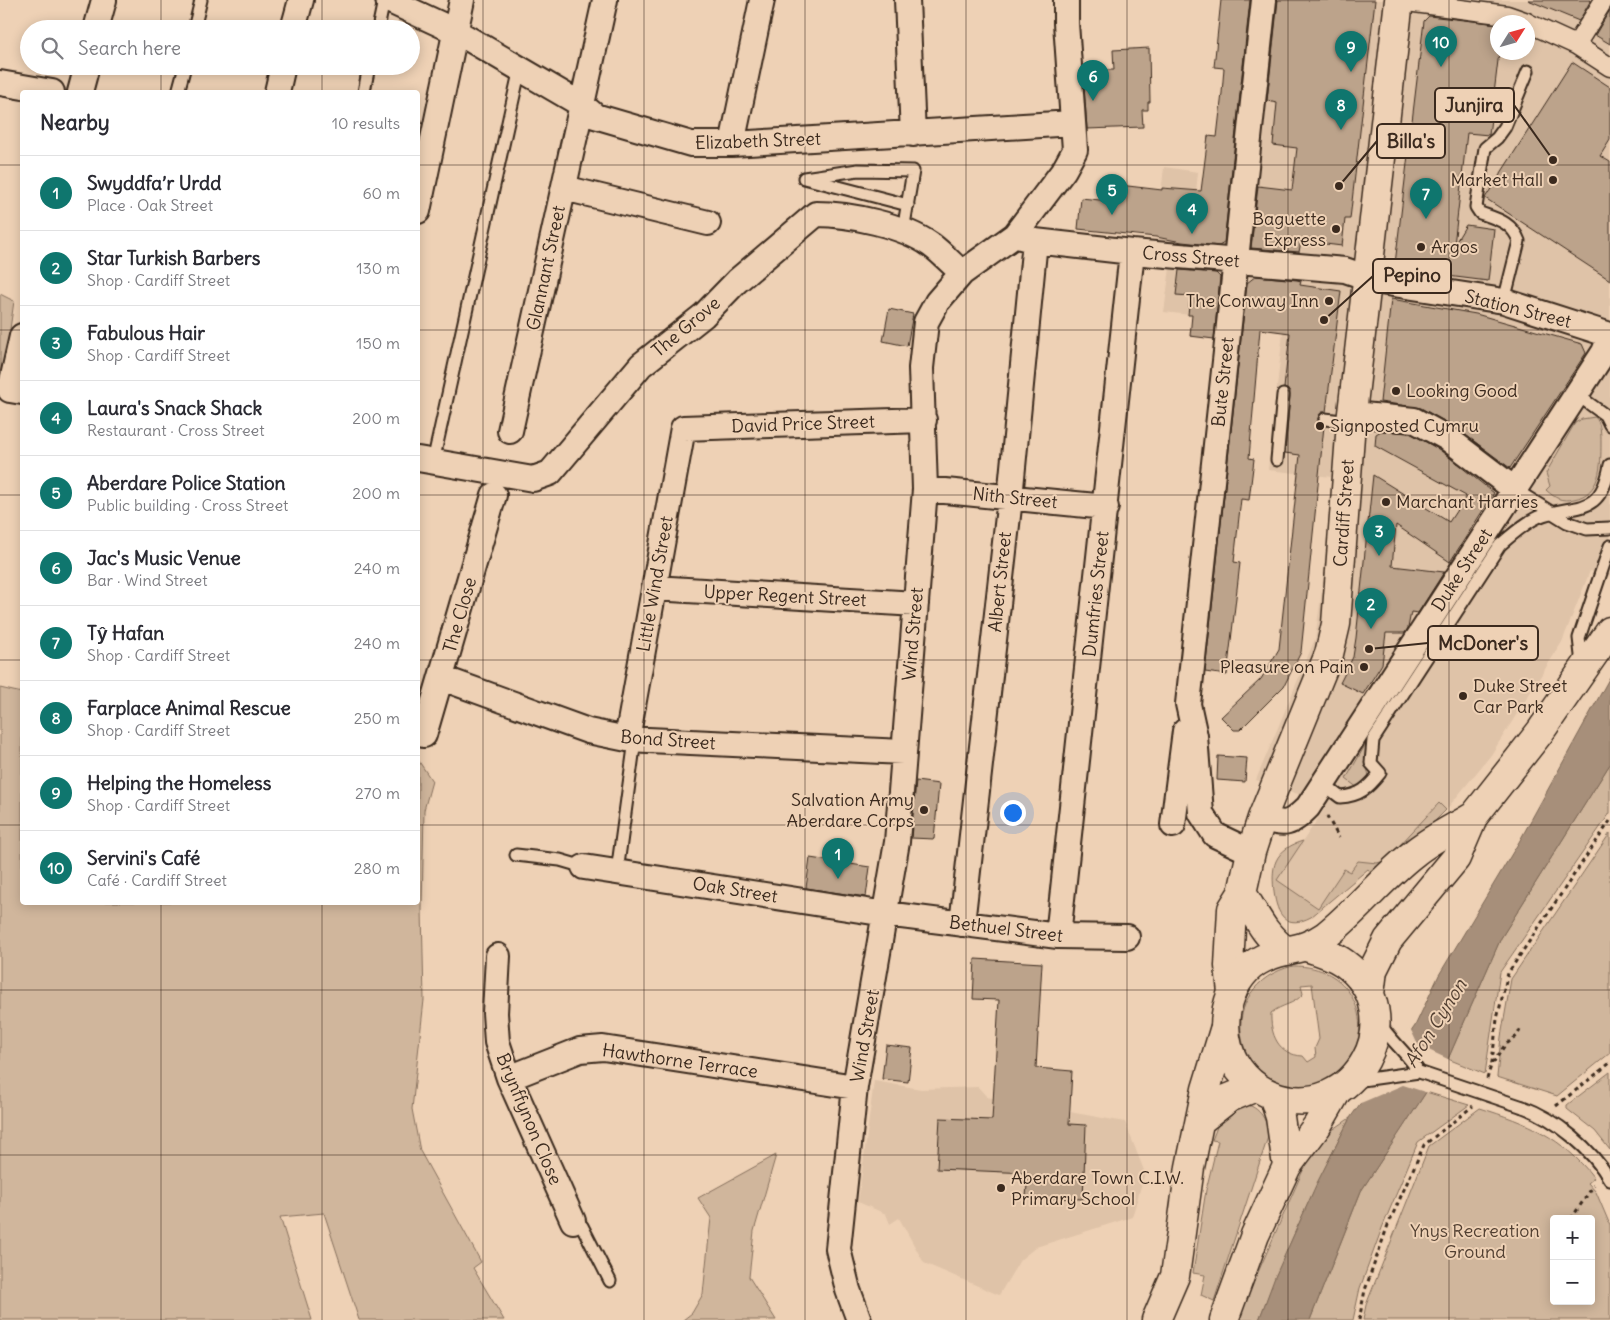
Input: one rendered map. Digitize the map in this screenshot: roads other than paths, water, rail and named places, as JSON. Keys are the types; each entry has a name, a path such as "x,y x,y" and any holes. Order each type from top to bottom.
{"main road":[{"name":"Cardiff Street","path":"1232,992 1229,966 1232,909 1242,893 1251,852 1262,818 1329,654 1336,624 1343,418 1366,277 1399,0"},
{"path":"1224,1320 1255,1235 1287,1166 1317,1126 1354,1084 1365,1064 1374,1041 1373,970 1388,940 1456,858 1474,816 1540,732 1610,631"},
{"path":"1156,1320 1175,1276 1190,1167 1206,1089 1224,1030 1225,1016 1232,992 1246,971 1267,956 1296,949 1325,935 1414,852 1474,816"},
{"path":"1242,893 1260,926 1272,940 1296,949 1326,954 1344,963 1359,977 1373,1006"},
{"path":"1224,1030 1229,1050 1238,1067 1264,1091 1280,1117 1287,1166"},
{"path":"1201,1120 1229,1098 1264,1091 1294,1100 1315,1099 1354,1084"}],"street":[{"path":"98,20 104,0"},
{"path":"295,20 301,0"},
{"name":"Elizabeth Street","path":"388,0 457,32 582,104 595,116 691,144 732,144 1073,124"},
{"path":"420,202 457,32 462,0"},
{"name":"Glannant Street","path":"510,432 605,0"},
{"path":"732,144 762,0"},
{"path":"907,0 913,134"},
{"name":"Wind Street","path":"859,1320 848,1290 838,1249 855,1087 897,842 925,489 921,368 926,322 937,302 962,273 1025,238 1075,150 1066,0"},
{"name":"Bute Street","path":"1173,825 1188,704 1264,0"},
{"path":"1399,0 1507,15"},
{"path":"1576,45 1604,0"},
{"path":"1535,27 1576,45 1610,67"},
{"path":"81,90 85,75"},
{"path":"277,90 281,75"},
{"path":"0,82 42,90"},
{"path":"564,188 708,223"},
{"name":"The Grove","path":"426,460 532,479 550,473 641,365 704,315 737,281 816,214 837,214 903,231 930,244 962,273"},
{"name":"Cross Street","path":"1025,238 1132,252 1344,270 1366,277"},
{"name":"Albert Street","path":"962,924 1010,498 1025,238"},
{"name":"Dumfries Street","path":"1058,936 1106,507 1132,252"},
{"name":"Station Street","path":"1366,277 1380,282 1504,301 1610,336"},
{"name":"Duke Street","path":"1262,818 1282,824 1294,821 1308,807 1331,790 1514,488 1604,352 1610,336"},
{"path":"16,391 20,354"},
{"path":"1343,418 1414,420 1447,438 1514,488"},
{"name":"David Price Street","path":"683,428 924,420"},
{"name":"Little Wind Street","path":"631,740 654,588 683,428"},
{"name":"Nith Street","path":"925,489 1106,507"},
{"name":"The Close","path":"424,735 494,495"},
{"name":"Upper Regent Street","path":"654,588 916,604"},
{"name":"Bond Street","path":"442,678 588,731 631,740 903,752"},
{"name":"Bute Street","path":"1188,704 1195,736 1201,813 1215,835 1251,852"},
{"name":"Oak Street","path":"584,866 886,914"},
{"name":"Bethuel Street","path":"886,914 1058,936 1127,937"},
{"name":"Brynffynon Close","path":"498,956 495,1013 497,1042 509,1078 572,1221"},
{"name":"Hawthorne Terrace","path":"509,1078 580,1050 603,1048 855,1087"}],"lane":[{"path":"196,20 201,0"},
{"path":"380,20 384,0"},
{"path":"426,460 520,68"},
{"path":"1504,301 1519,242 1511,227 1499,219 1480,213 1476,207 1485,148 1497,138 1505,127 1528,71"},
{"path":"179,90 183,75"},
{"path":"364,90 367,75"},
{"path":"903,231 908,205 912,171 858,170 804,178 908,205"},
{"path":"1576,394 1606,415 1610,425"},
{"path":"1277,460 1285,414 1283,396"},
{"path":"1331,790 1360,794 1380,773 1371,763 1373,740 1500,545 1518,529 1539,517 1577,509 1593,501 1603,489 1610,465"},
{"path":"1514,488 1556,513 1567,522 1587,529 1610,528"},
{"path":"1582,671 1579,638 1610,546"},
{"path":"617,872 631,740"},
{"path":"516,855 560,860 584,866"},
{"path":"1373,1006 1391,1041 1411,1060 1419,1072"},
{"path":"1354,1084 1419,1072 1540,1113 1558,1123 1610,1180"},
{"path":"572,1221 582,1226 610,1281"}],"water":[{"name":"Afon Cynon","path":"1610,677 1610,764 1501,938 1448,1059 1361,1191 1310,1320 1259,1320 1275,1277 1317,1183 1350,1118 1415,1026 1439,975 1519,842"}],"place":[{"name":"Servini's Café","path":"1441,67"},
{"name":"Helping the Homeless","path":"1351,72"},
{"name":"Jac's Music Venue","path":"1093,101"},
{"name":"Farplace Animal Rescue","path":"1341,130"},
{"name":"Junjira","path":"1553,160"},
{"name":"Market Hall","path":"1553,180"},
{"name":"Billa's","path":"1339,186"},
{"name":"Aberdare Police Station","path":"1112,215"},
{"name":"Tŷ Hafan","path":"1426,219"},
{"name":"Baguette Express","path":"1336,229"},
{"name":"Laura's Snack Shack","path":"1192,234"},
{"name":"Argos","path":"1421,247"},
{"name":"The Conway Inn","path":"1329,301"},
{"name":"Pepino","path":"1324,320"},
{"name":"Looking Good","path":"1396,391"},
{"name":"Signposted Cymru","path":"1320,426"},
{"name":"Marchant Harries","path":"1386,502"},
{"name":"Fabulous Hair","path":"1379,556"},
{"name":"Star Turkish Barbers","path":"1371,629"},
{"name":"McDoner's","path":"1369,649"},
{"name":"Pleasure on Pain","path":"1364,667"},
{"name":"Duke Street Car Park","path":"1463,696"},
{"name":"Salvation Army Aberdare Corps","path":"924,810"},
{"name":"Swyddfa’r Urdd","path":"838,879"},
{"name":"Aberdare Town C.I.W. Primary School","path":"1001,1188"}],"park label":[{"name":"Ynys Recreation Ground","path":"1475,1241"}]}
